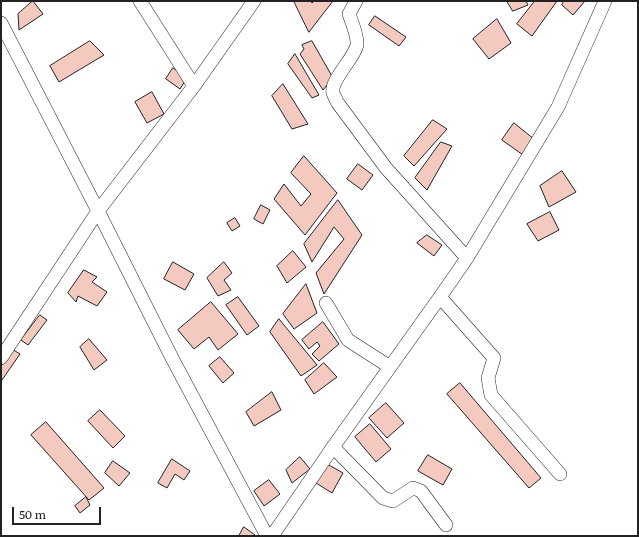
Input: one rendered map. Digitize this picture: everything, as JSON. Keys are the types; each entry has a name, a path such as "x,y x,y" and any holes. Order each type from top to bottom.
{"street":[{"path":"140,1 194,86"},
{"path":"1,358 98,211 194,86 254,1"},
{"path":"356,1 349,14 356,34 357,44 354,53 334,83 333,92 337,102 386,168 467,258"},
{"path":"272,536 467,258 558,107 605,1"},
{"path":"1,24 172,358 267,536"},
{"path":"440,297 494,358 488,378 491,395 560,474"},
{"path":"326,303 348,340 390,367"},
{"path":"333,447 383,498 393,501 413,488 421,491 446,525"}],"building":[{"path":"33,1 43,14 19,30 18,14"},
{"path":"294,1 311,1 312,3 314,1 333,1 309,32"},
{"path":"507,1 526,1 528,5 513,11"},
{"path":"535,1 557,1 532,36 517,24"},
{"path":"564,1 585,1 573,15 562,5"},
{"path":"375,16 406,37 399,46 369,25"},
{"path":"497,19 511,43 489,59 473,39"},
{"path":"90,41 104,55 59,82 50,66"},
{"path":"312,41 333,78 323,90 300,54 304,49 302,45"},
{"path":"295,54 319,95 312,98 288,64"},
{"path":"173,68 187,78 180,89 166,79"},
{"path":"283,84 308,124 292,129 272,96"},
{"path":"152,92 164,114 147,123 135,102"},
{"path":"433,120 447,129 414,166 404,156"},
{"path":"514,123 534,139 523,155 502,140"},
{"path":"441,142 452,146 427,190 415,178"},
{"path":"304,156 337,193 305,235 274,199 284,184 301,206 311,194 291,173"},
{"path":"358,164 373,175 362,190 347,179"},
{"path":"562,171 576,192 549,207 540,186"},
{"path":"338,200 362,235 324,294 316,273 344,239 334,227 312,262 304,244"},
{"path":"261,205 270,210 263,224 254,219"},
{"path":"550,212 559,230 538,241 527,224"},
{"path":"235,218 240,226 232,231 227,223"},
{"path":"427,235 442,245 434,256 417,243"},
{"path":"293,251 306,267 287,283 277,266"},
{"path":"173,262 194,274 185,290 164,279"},
{"path":"224,262 232,273 224,280 231,290 218,296 207,278"},
{"path":"84,270 97,277 92,282 107,292 97,306 78,296 76,302 68,293"},
{"path":"306,284 317,313 294,329 283,314"},
{"path":"238,297 259,326 247,335 226,305"},
{"path":"211,302 238,334 218,350 209,337 194,349 178,330"},
{"path":"40,315 47,320 28,345 21,340"},
{"path":"279,319 317,365 301,376 270,332"},
{"path":"323,322 339,344 319,361 312,354 320,346 317,342 309,349 302,340"},
{"path":"89,339 107,360 94,370 80,347"},
{"path":"12,349 20,354 2,380 1,367"},
{"path":"220,357 234,373 223,383 209,366"},
{"path":"324,363 337,377 314,394 305,380"},
{"path":"460,383 541,478 529,488 447,394"},
{"path":"272,392 281,410 254,426 246,412"},
{"path":"386,403 404,423 387,438 369,418"},
{"path":"100,410 125,436 113,448 88,421"},
{"path":"46,422 104,488 89,500 31,435"},
{"path":"370,424 391,449 376,462 355,437"},
{"path":"428,455 452,469 443,485 418,471"},
{"path":"300,457 310,469 292,483 286,470"},
{"path":"172,459 190,471 184,480 175,474 167,488 158,483"},
{"path":"113,461 130,473 119,486 105,473"},
{"path":"327,464 343,473 332,493 316,483"},
{"path":"269,480 280,494 264,506 254,491"},
{"path":"86,497 90,505 80,513 75,506"},
{"path":"244,527 255,535 255,536 239,536"}]}
